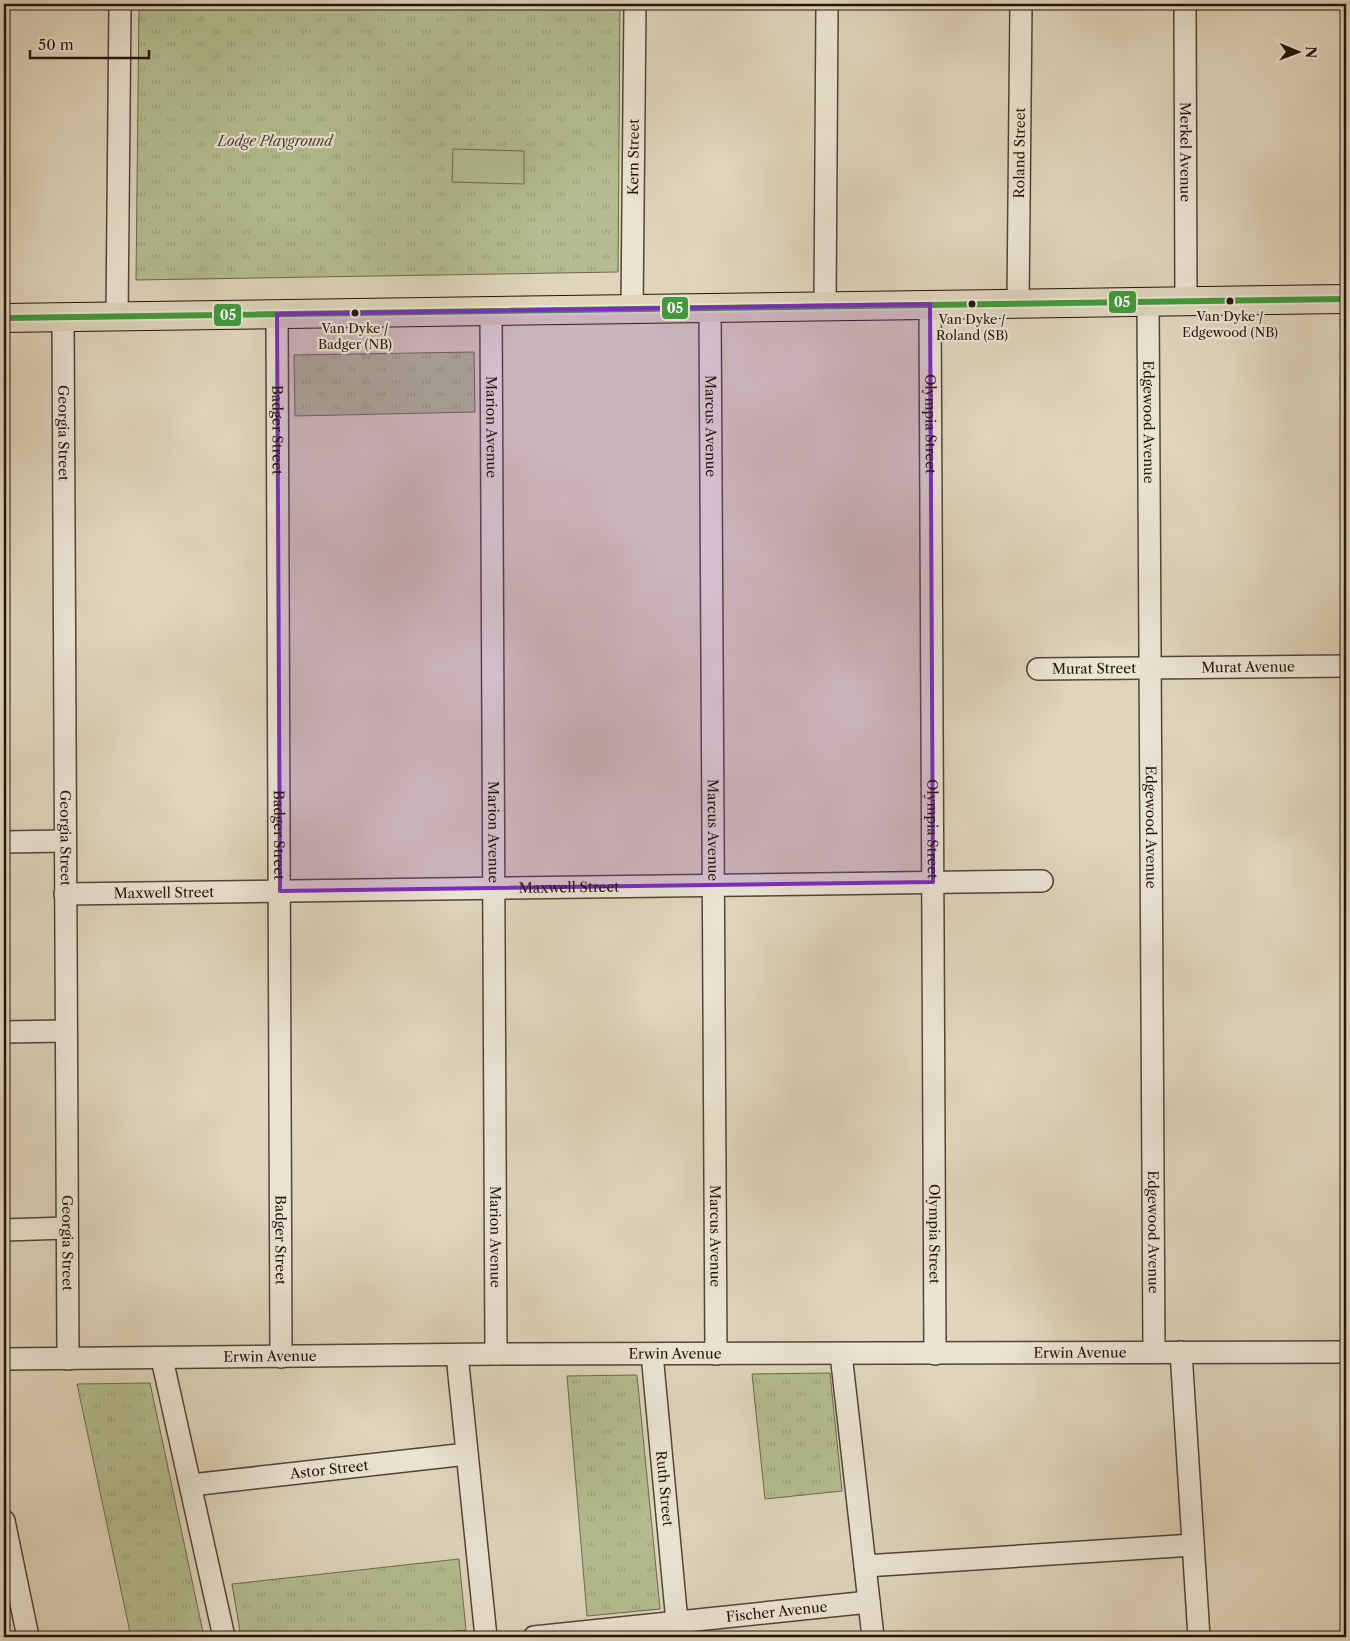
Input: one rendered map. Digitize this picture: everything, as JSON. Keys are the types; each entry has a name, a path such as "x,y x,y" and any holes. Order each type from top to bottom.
{"main road":[{"path":"4,318 1346,299"}],"street":[{"path":"117,316 120,4"},
{"name":"Kern Street","path":"632,309 635,4"},
{"path":"825,306 827,4"},
{"name":"Roland Street","path":"1018,303 1021,4"},
{"name":"Merkel Avenue","path":"1185,4 1186,300"},
{"name":"Edgewood Avenue","path":"1148,301 1154,1352"},
{"name":"Olympia Street","path":"930,304 935,1354"},
{"name":"Marcus Avenue","path":"710,308 716,1354"},
{"name":"Marion Avenue","path":"491,311 496,1354"},
{"name":"Badger Street","path":"277,314 281,1357"},
{"name":"Georgia Street","path":"63,317 64,841 68,1359"},
{"name":"Murat Avenue","path":"1150,668 1346,666"},
{"name":"Murat Street","path":"1038,669 1150,668"},
{"path":"4,842 64,841"},
{"name":"Maxwell Street","path":"65,894 1042,880"},
{"path":"4,1032 66,1031"},
{"path":"4,1230 67,1228"},
{"path":"1181,1352 1199,1637"},
{"name":"Erwin Avenue","path":"4,1359 162,1359 496,1354 1346,1352"},
{"name":"Ruth Street","path":"652,1354 678,1622"},
{"path":"841,1354 872,1637"},
{"path":"457,1355 486,1637"},
{"path":"162,1359 224,1637"},
{"name":"Astor Street","path":"191,1485 467,1454"},
{"path":"4,1521 28,1637"},
{"path":"865,1566 1193,1545"},
{"name":"Fischer Avenue","path":"534,1637 869,1602"}],"highlighted area":[{"path":"930,304 933,882 280,891 277,314"}],"green space":[{"name":"Lodge Playground","path":"139,4 620,4 618,272 136,280"},
{"path":"453,149 524,151 524,184 452,182"},
{"path":"474,352 475,412 295,416 294,355"},
{"path":"830,1373 842,1491 765,1499 752,1374"},
{"path":"637,1375 660,1609 587,1616 567,1376"},
{"path":"150,1383 204,1637 131,1637 77,1384"},
{"path":"459,1559 466,1630 401,1637 241,1637 232,1584"}],"transit line":[{"name":"05","path":"4,318 1346,299"}],"place":[{"name":"Van Dyke / Edgewood (NB)","path":"1230,301"},
{"name":"Van Dyke / Roland (SB)","path":"972,304"},
{"name":"Van Dyke / Badger (NB)","path":"355,313"}]}
